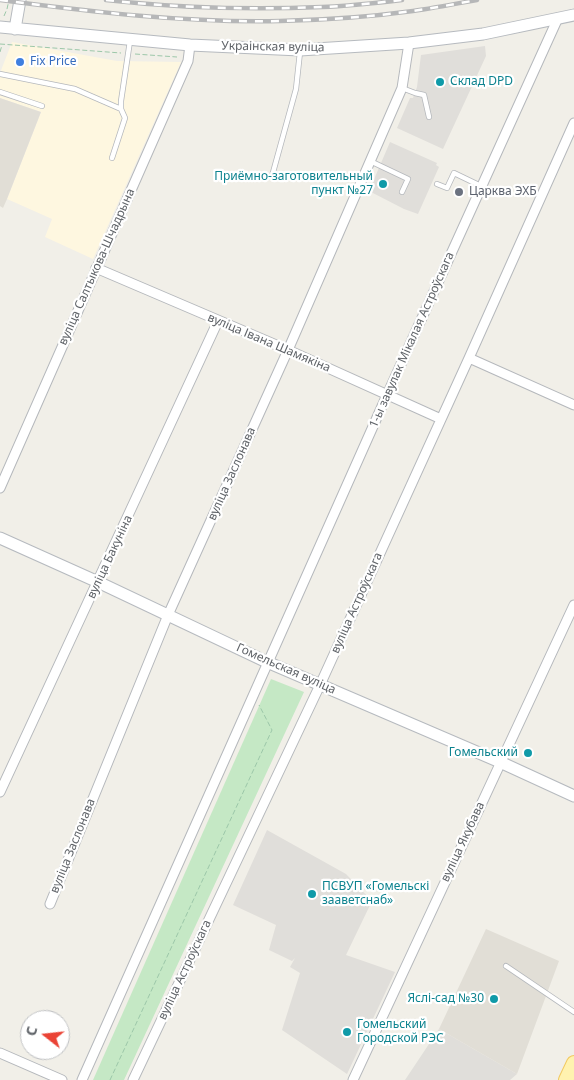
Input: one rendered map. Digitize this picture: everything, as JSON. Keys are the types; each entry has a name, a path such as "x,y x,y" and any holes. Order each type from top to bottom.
{"main road":[{"path":"566,1080 574,1063"}],"street":[{"path":"16,29 20,0"},
{"name":"Украінская вуліца","path":"1,23 16,29 190,45 300,50 409,43 483,34 574,15"},
{"name":"1-ы завулак Мікалая Астроўскага","path":"268,662 558,18"},
{"name":"вуліца Заслонава","path":"50,904 168,616 288,350 402,88 409,43"},
{"name":"вуліца Салтыкова-Шчадрына","path":"0,488 188,61 190,45"},
{"name":"вуліца Астроўскага","path":"133,1080 320,685 574,123"},
{"name":"вуліца Івана Шамякіна","path":"96,268 288,350 441,419"},
{"name":"вуліца Бакуніна","path":"0,792 218,321"},
{"path":"469,358 574,405"},
{"name":"Гомельская вуліца","path":"0,538 268,662 574,796"},
{"name":"вуліца Якубава","path":"353,1080 574,604"},
{"path":"82,1080 268,662"},
{"path":"0,1053 62,1080"}],"lane":[{"path":"112,158 125,118 121,109 121,100 130,39"},
{"path":"272,176 296,89 300,50"},
{"path":"0,74 75,89 121,109"},
{"path":"402,88 424,95 429,116"},
{"path":"0,92 42,106"},
{"path":"370,162 408,179 402,192"},
{"path":"437,184 448,188 454,173 481,186"},
{"path":"506,966 574,1012"}],"path":[{"path":"1,23 9,0"},
{"path":"0,52 1,44 178,57"},
{"path":"110,1080 272,730 254,694"}],"shaded area":[{"path":"12,42 117,61 181,62 93,259 45,237 52,219 7,199 41,112 0,98 0,73"},
{"path":"485,46 486,56 443,149 397,128 417,87 421,55"},
{"path":"0,98 41,112 3,208 0,206"},
{"name":"Приёмно-заготовительный пункт №27","path":"390,142 437,163 436,165 439,167 418,214 369,191"},
{"path":"267,830 346,874 372,901 346,955 395,972 347,1074 282,1030 300,973 290,967 295,958 292,961 269,950 276,925 233,905"},
{"path":"486,929 559,961 517,1074 439,1029"},
{"path":"439,1029 517,1074 510,1080 405,1080"}],"green space":[{"path":"271,679 304,692 124,1080 93,1080"}],"railway":[{"path":"0,0 140,16 245,21 297,21 363,17 477,0"},
{"path":"106,0 214,8 332,7 402,0"}],"place":[{"name":"Fix Price","path":"20,62"},
{"name":"Склад DPD","path":"440,82"},
{"name":"Приёмно-заготовительный пункт №27","path":"383,184"},
{"name":"Царква ЭХБ","path":"459,192"},
{"name":"Гомельский","path":"528,753"},
{"name":"ПСВУП «Гомельскі зааветснаб»","path":"312,894"},
{"name":"Яслі-сад №30","path":"494,999"},
{"name":"Гомельский Городской РЭС","path":"347,1032"}]}
